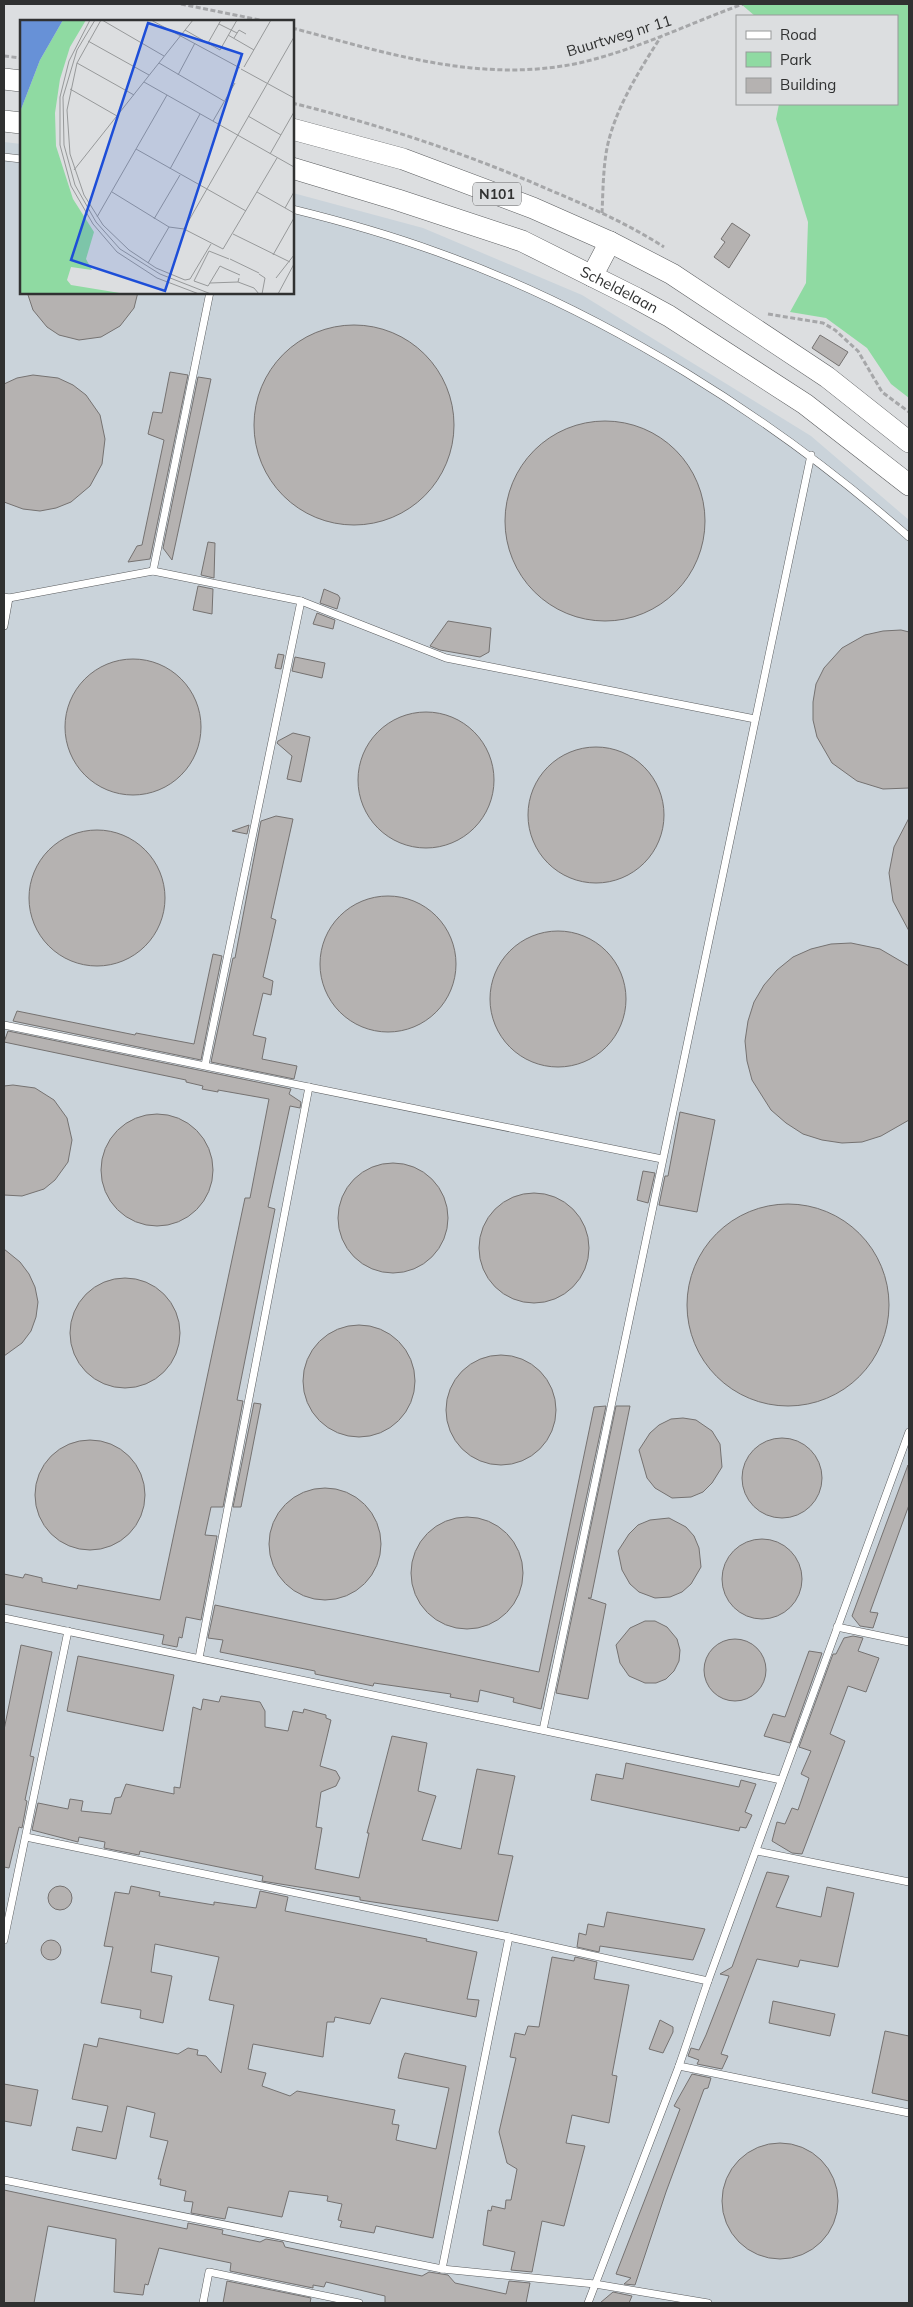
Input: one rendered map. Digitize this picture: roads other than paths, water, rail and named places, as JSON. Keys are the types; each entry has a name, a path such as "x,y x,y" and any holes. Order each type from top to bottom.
{"main road":[{"path":"4,80 20,81"},
{"path":"4,121 20,123"},
{"name":"N101","path":"294,130 403,159 533,208 610,242 672,274 811,367 909,442"},
{"name":"Scheldelaan","path":"294,169 398,200 522,241 592,276 669,316 805,404 909,485"},
{"path":"592,276 610,242"}],"lane":[{"path":"4,157 20,159"},
{"path":"294,210 345,223 438,252 540,294 636,343 736,404 811,455 909,537"},
{"path":"153,571 210,294"},
{"path":"543,1730 811,455"},
{"path":"4,626 7,597 153,571 301,601 446,658 755,719"},
{"path":"205,1066 301,601"},
{"path":"4,1025 662,1159"},
{"path":"199,1658 309,1088"},
{"path":"588,2303 679,2066 708,1981 909,1432"},
{"path":"4,1618 781,1780"},
{"path":"837,1627 909,1642"},
{"path":"4,1940 68,1631"},
{"path":"26,1837 509,1937 708,1981"},
{"path":"756,1851 909,1882"},
{"path":"442,2269 509,1937"},
{"path":"679,2066 909,2113"},
{"path":"4,2180 442,2269 595,2284 708,2303"},
{"path":"203,2303 209,2272 332,2301 359,2303"}]}
